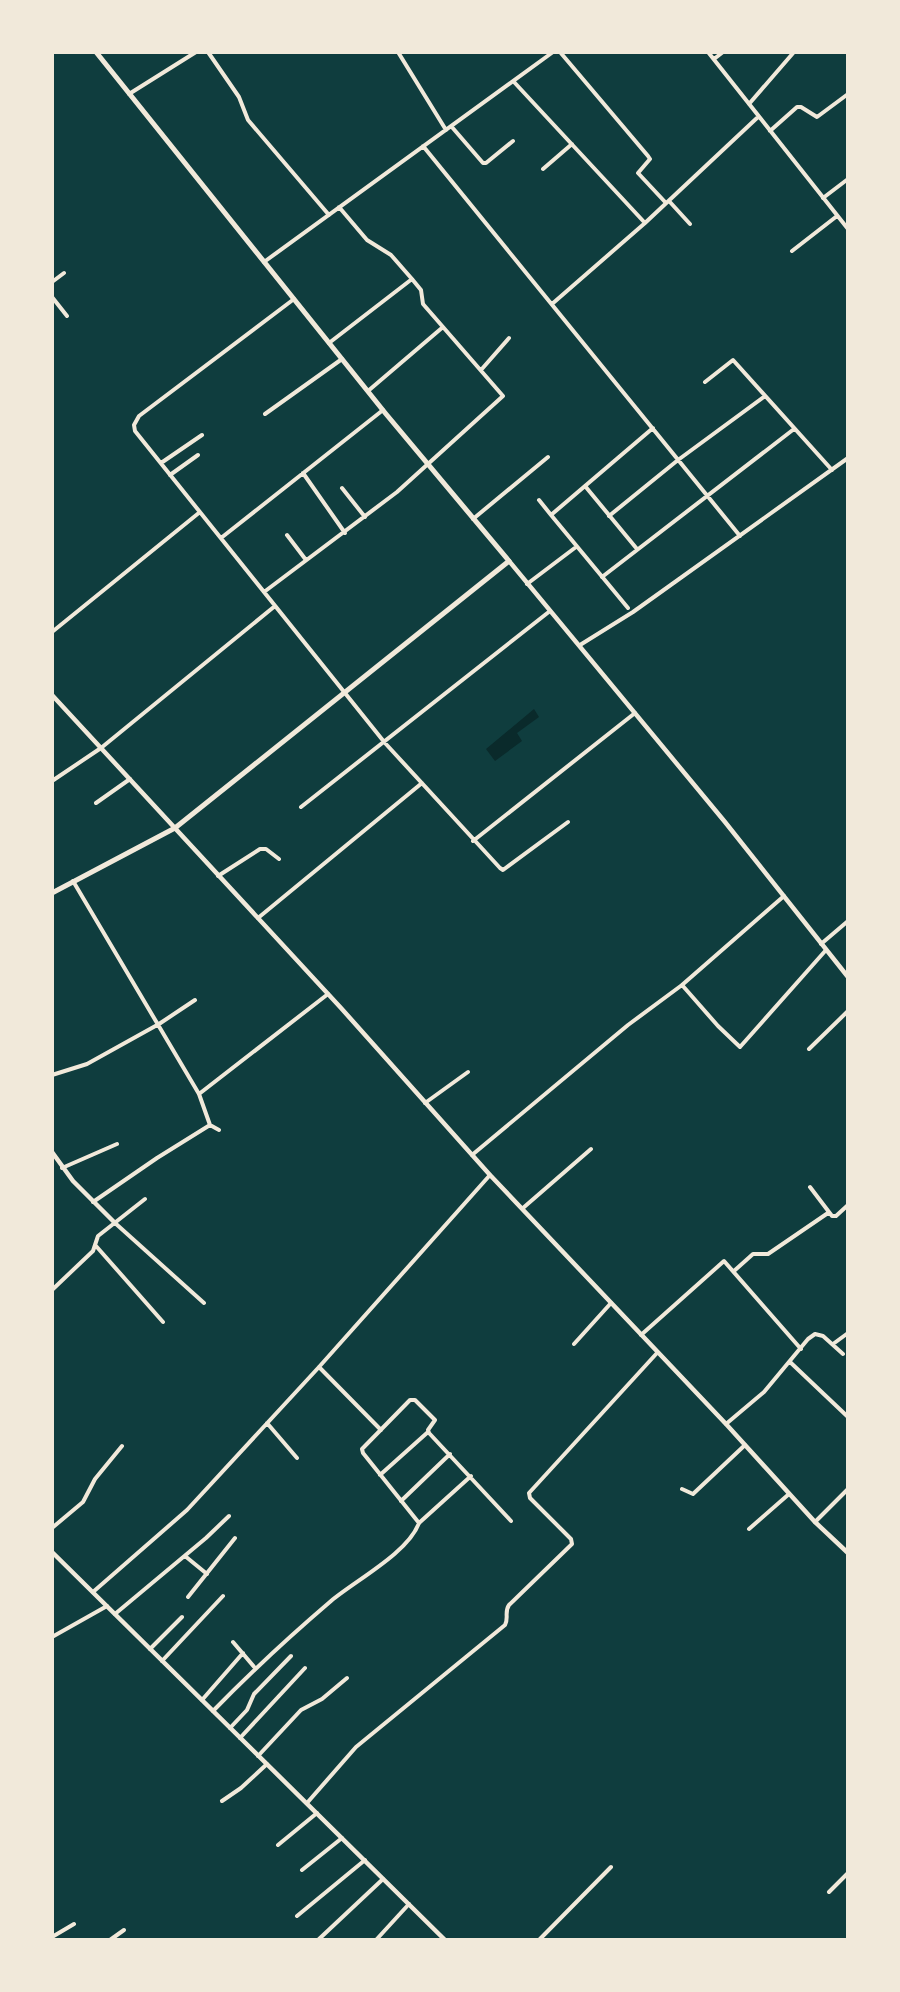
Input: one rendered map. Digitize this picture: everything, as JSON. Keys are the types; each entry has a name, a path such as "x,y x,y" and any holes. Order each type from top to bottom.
{"main road":[{"path":"52,893 174,828 509,561 383,410 96,52"}],"street":[{"path":"129,94 196,52"},
{"path":"208,52 238,97 248,120 328,215"},
{"path":"398,52 446,130"},
{"path":"264,262 553,52"},
{"path":"560,52 650,159 638,173 690,224"},
{"path":"708,52 848,229"},
{"path":"714,60 723,52"},
{"path":"749,104 794,52"},
{"path":"514,82 645,223"},
{"path":"770,131 797,107 801,106 817,117 848,94"},
{"path":"552,304 645,223 758,117"},
{"path":"451,126 483,163 486,163 513,141"},
{"path":"543,169 572,144"},
{"path":"423,146 740,536"},
{"path":"823,198 848,179"},
{"path":"264,592 345,533 397,492 503,397 423,304 421,290 412,279 391,255 367,240 339,207"},
{"path":"792,251 837,216"},
{"path":"52,282 64,273"},
{"path":"330,342 412,279"},
{"path":"52,297 67,316"},
{"path":"294,299 135,420 135,431 385,742 473,841 503,870 568,822"},
{"path":"368,391 443,328"},
{"path":"481,370 509,338"},
{"path":"265,414 342,359"},
{"path":"705,382 733,360 832,470"},
{"path":"609,516 678,460 765,396"},
{"path":"221,538 383,410"},
{"path":"551,515 653,428"},
{"path":"602,577 794,429"},
{"path":"161,463 202,435"},
{"path":"170,474 198,455"},
{"path":"473,519 548,457"},
{"path":"580,645 632,612 848,458"},
{"path":"303,473 345,533"},
{"path":"585,486 637,550"},
{"path":"342,488 365,517"},
{"path":"539,500 628,608"},
{"path":"52,632 200,512"},
{"path":"287,535 306,560"},
{"path":"528,584 576,547"},
{"path":"509,561 580,645 848,976"},
{"path":"52,781 101,748 275,606"},
{"path":"301,807 550,611"},
{"path":"52,695 328,994 490,1175 726,1424 815,1522 848,1553"},
{"path":"473,841 635,713"},
{"path":"96,803 130,780"},
{"path":"258,918 422,783"},
{"path":"218,876 260,849 266,849 279,859"},
{"path":"73,881 200,1094 210,1125 219,1130"},
{"path":"472,1155 628,1025 682,985 784,896"},
{"path":"821,944 848,921"},
{"path":"682,985 718,1026 740,1047 826,950"},
{"path":"200,1094 328,994"},
{"path":"52,1075 87,1064 159,1024 195,1000"},
{"path":"809,1049 848,1011"},
{"path":"425,1103 468,1072"},
{"path":"93,1202 157,1158 210,1125"},
{"path":"62,1168 117,1144"},
{"path":"523,1208 590,1150"},
{"path":"52,1152 62,1168 114,1223 204,1303"},
{"path":"93,1592 187,1510 319,1367 490,1175"},
{"path":"810,1187 828,1213 836,1216 848,1205"},
{"path":"52,1290 96,1246 98,1236 145,1199"},
{"path":"734,1271 754,1254 768,1254 828,1213"},
{"path":"96,1246 163,1322"},
{"path":"641,1335 723,1262 726,1262 800,1348"},
{"path":"574,1344 611,1304"},
{"path":"833,1344 848,1333"},
{"path":"726,1424 764,1392 800,1348 815,1334 823,1336 843,1354"},
{"path":"307,1803 356,1747 505,1625 509,1605 572,1544 571,1539 530,1498 529,1492 658,1353"},
{"path":"790,1362 848,1418"},
{"path":"319,1367 381,1430"},
{"path":"380,1475 428,1432 436,1420 412,1400 362,1451 380,1475 419,1523"},
{"path":"267,1423 297,1458"},
{"path":"428,1432 511,1521"},
{"path":"682,1490 693,1494 745,1445"},
{"path":"52,1528 83,1502 95,1479 122,1446"},
{"path":"401,1500 450,1454"},
{"path":"213,1711 255,1668 332,1600 403,1546 414,1535 419,1523 471,1476"},
{"path":"815,1522 848,1489"},
{"path":"749,1528 789,1494"},
{"path":"115,1614 185,1556 229,1516"},
{"path":"188,1597 235,1538"},
{"path":"52,1552 446,1940"},
{"path":"185,1556 207,1574"},
{"path":"162,1661 224,1596"},
{"path":"52,1637 107,1606"},
{"path":"150,1649 182,1617"},
{"path":"233,1642 255,1668"},
{"path":"202,1700 243,1653"},
{"path":"230,1728 247,1710 254,1694 291,1656"},
{"path":"240,1738 305,1668"},
{"path":"258,1756 301,1710 322,1699 347,1678"},
{"path":"222,1801 241,1788 267,1764"},
{"path":"278,1846 317,1813"},
{"path":"302,1870 342,1838"},
{"path":"297,1916 365,1860"},
{"path":"539,1940 611,1867"},
{"path":"829,1892 848,1873"},
{"path":"318,1940 383,1879"},
{"path":"376,1940 409,1904"},
{"path":"52,1937 74,1924"},
{"path":"110,1940 124,1930"}],"water":[{"path":"534,709 539,717 517,733 522,741 495,761 486,749"}]}
